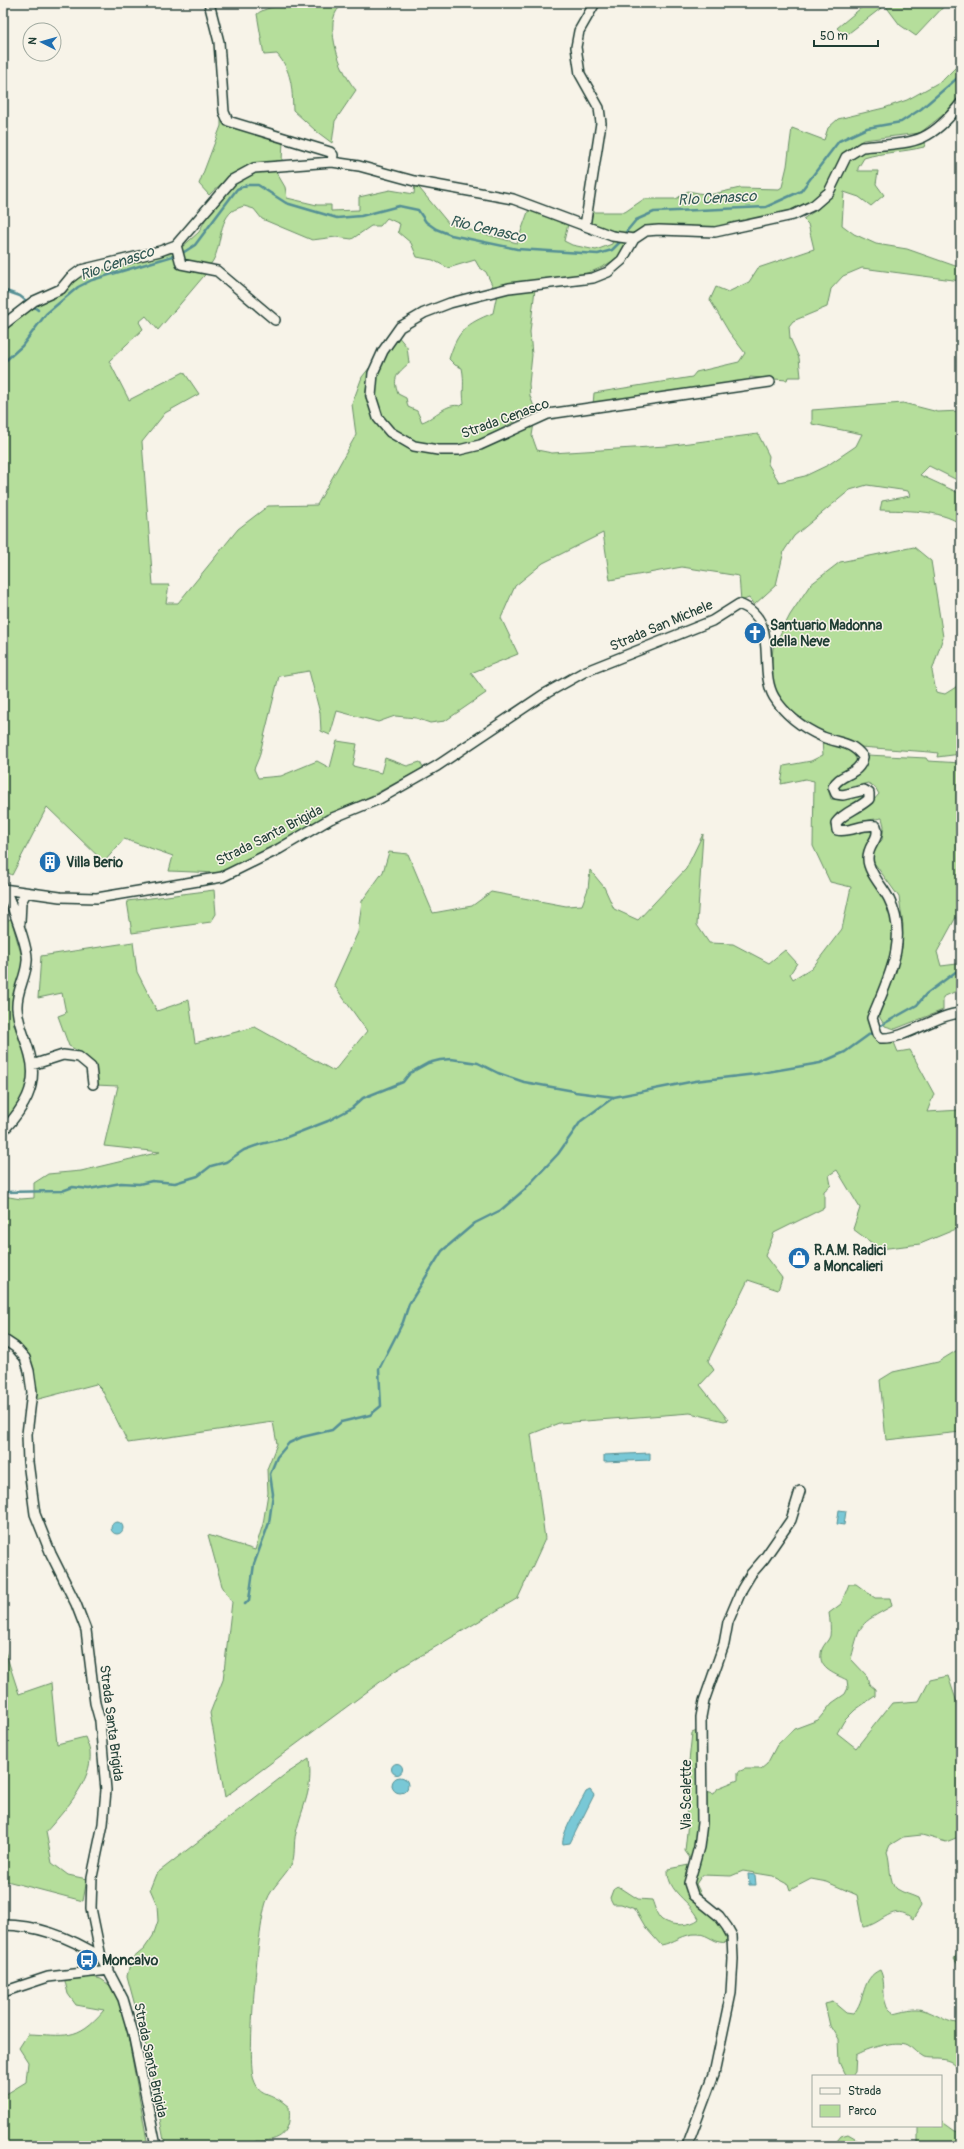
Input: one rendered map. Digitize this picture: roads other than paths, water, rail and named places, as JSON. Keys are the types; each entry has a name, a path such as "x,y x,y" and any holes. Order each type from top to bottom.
{"street":[{"path":"209,3 219,42 224,112 228,121 359,166 414,181 512,199 612,236 634,239 646,231 715,232 793,215 814,205 829,192 840,167 853,151 862,147 918,141 943,125 961,103"},
{"path":"586,226 601,123 599,108 580,74 576,47 579,31 595,3"},
{"path":"3,325 34,301 55,293 81,270 160,251 176,245 223,190 241,174 254,168 333,158"},
{"name":"Strada Cenasco","path":"634,239 622,260 608,272 593,278 509,288 475,296 424,313 400,327 383,351 373,373 371,396 378,418 390,432 414,446 438,450 459,450 480,445 548,414 770,382"},
{"path":"176,245 181,264 188,267 217,271 275,320"},
{"name":"Strada San Michele","path":"379,798 437,766 543,695 584,672 712,621 736,606 744,606 757,619 762,628 766,639 769,685 783,711 802,725 823,736 851,745 863,757 862,763 856,771 835,781 833,787 836,794 843,795 864,790 869,793 869,799 862,805 842,815 836,823 837,830 843,832 870,824 876,826 878,831 876,839 870,846 868,859 870,869 890,900 898,926 898,941 893,964 872,1018 878,1034 881,1038 892,1037 937,1018 961,1013"},
{"name":"Strada Santa Brigida","path":"4,889 26,893 97,898 222,877 279,849 330,819 379,798"},
{"name":"Strada Santa Brigida","path":"3,1131 28,1099 31,1088 32,1065 18,1020 18,992 25,974 28,953 4,889"},
{"name":"Strada Santa Brigida","path":"20,933 21,902 26,893"},
{"path":"32,1065 63,1055 79,1056 91,1067 92,1084"},
{"name":"Strada Santa Brigida","path":"3,1339 25,1358 29,1371 32,1392 27,1434 28,1462 35,1514 51,1554 76,1604 86,1630 95,1703 102,1736 106,1790 106,1809 92,1877 90,1908 101,1957 123,1998 133,2033 156,2146"},
{"name":"Via Scalette","path":"687,2146 714,2074 729,2008 734,1959 734,1947 727,1927 719,1916 693,1895 689,1884 699,1847 702,1823 701,1717 704,1701 724,1644 728,1622 742,1588 751,1574 768,1554 791,1520 800,1491"},
{"path":"3,1925 40,1930 68,1939 101,1957"},
{"path":"3,1992 48,1977 109,1970"}],"water":[{"path":"650,1453 650,1460 604,1462 604,1455"},
{"path":"839,1510 846,1511 844,1525 837,1524"},
{"path":"117,1522 121,1524 123,1528 121,1532 117,1534 113,1532 111,1528 113,1524"},
{"path":"395,1764 399,1764 401,1765 401,1773 395,1774 392,1771 392,1767"},
{"path":"397,1777 403,1777 408,1782 406,1791 403,1793 397,1793 392,1788 392,1782"},
{"path":"590,1790 594,1795 570,1843 563,1844 565,1833 572,1818 586,1792"},
{"path":"748,1874 755,1875 756,1885 749,1885"}],"waterway":[{"name":"RIo Cenasco","path":"626,232 636,220 654,212 766,207 801,191 839,141 867,128 901,122 921,109 961,75"},
{"name":"Rio Cenasco","path":"181,254 195,245 237,189 247,185 258,185 286,203 337,218 361,216 399,206 418,210 426,222 436,229 451,235 517,249 598,254 612,250 620,242"},
{"name":"Rio Cenasco","path":"3,363 22,346 46,314 78,287 92,280 173,256"},
{"path":"3,290 20,296 25,300"},
{"path":"34,307 38,310"},
{"path":"878,1027 917,1005 926,994 961,968"},
{"path":"575,1092 614,1097 695,1081 756,1074 820,1063 845,1052 874,1031"},
{"path":"3,1192 62,1191 73,1187 89,1189 121,1183 139,1184 152,1181 175,1183 198,1176 211,1166 226,1162 244,1150 282,1139 328,1121 352,1108 363,1098 403,1082 410,1073 428,1063 440,1060 451,1059 478,1063 498,1073 524,1082 574,1091"},
{"path":"245,1604 249,1600 254,1564 269,1523 273,1494 270,1474 277,1457 289,1443 302,1437 332,1430 341,1422 370,1415 381,1406 379,1369 403,1322 409,1304 442,1251 475,1223 501,1210 524,1190 558,1154 581,1121 614,1097"}],"place":[{"name":"Santuario Madonna della Neve","path":"755,633"},
{"name":"Villa Berio","path":"50,862"},
{"name":"R.A.M. Radici a Moncalieri","path":"799,1258"},
{"name":"Moncalvo","path":"87,1960"}]}
